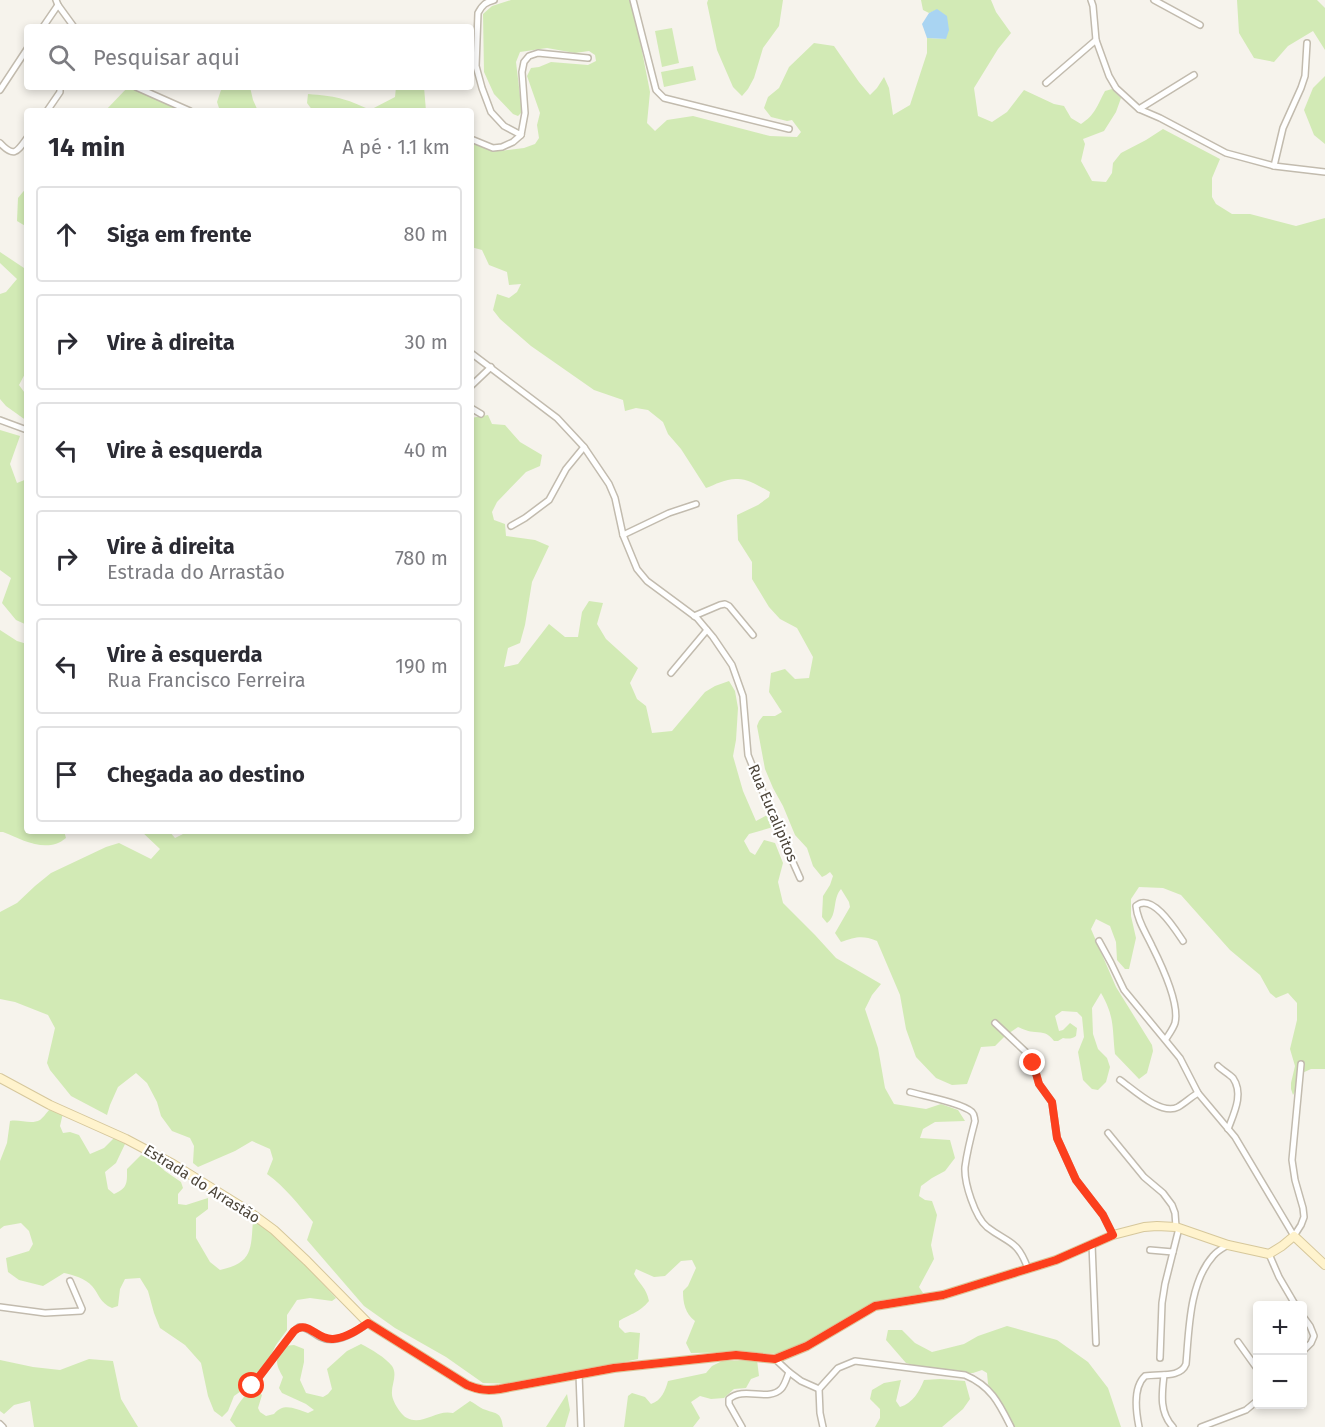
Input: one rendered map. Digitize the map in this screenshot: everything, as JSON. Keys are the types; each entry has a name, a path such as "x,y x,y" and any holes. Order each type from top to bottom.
{"street":[{"path":"494,0 482,6 478,13 476,66 491,111 504,126 521,135"},
{"path":"633,0 656,90 664,99 789,129"},
{"path":"1091,0 1096,40 1109,76 1116,88 1139,109 1227,153 1274,166 1325,172"},
{"path":"1154,0 1200,25"},
{"path":"45,24 57,3 72,24"},
{"path":"1046,83 1096,40"},
{"path":"1274,166 1283,128 1305,76 1307,43"},
{"path":"474,140 493,148 502,147 521,135 525,113 522,72 524,62 529,56 538,53 588,58"},
{"path":"0,90 24,59"},
{"path":"1139,109 1194,75"},
{"path":"49,108 60,90"},
{"path":"143,90 183,108"},
{"path":"0,143 8,151 13,152 18,150 24,142"},
{"name":"Rua Eucalipitos","path":"474,354 557,418 584,447 609,484 637,569 647,580 694,616 732,665 743,696 748,755 800,878"},
{"path":"474,383 491,367"},
{"path":"474,410 481,414"},
{"path":"0,420 24,429"},
{"path":"511,526 549,500 566,469 584,447"},
{"path":"624,535 669,513 696,504"},
{"path":"694,616 725,604 753,635"},
{"path":"671,673 707,630"},
{"path":"1166,1039 1175,1023 1175,1003 1161,965 1138,916 1136,906 1144,902 1151,905 1168,918 1183,940"},
{"path":"1099,941 1124,990 1166,1039 1180,1058 1198,1093 1235,1137 1294,1236 1325,1265"},
{"path":"995,1023 1028,1054 1039,1084 1052,1102 1057,1138 1076,1180 1103,1215 1113,1235"},
{"path":"1294,1301 1269,1254 1294,1236 1304,1217 1292,1160 1300,1064"},
{"path":"1218,1066 1233,1078 1237,1088 1238,1102 1228,1129"},
{"name":"Estrada do Arrastão","path":"0,1078 50,1106 126,1139 173,1164 247,1210 274,1230 368,1323 478,1390 500,1389 614,1368 736,1355 775,1359 807,1346 875,1306 943,1295 1064,1257 1113,1235 1144,1227 1178,1228 1228,1245 1269,1254"},
{"path":"1120,1080 1150,1102 1161,1107 1176,1108 1198,1093"},
{"path":"910,1092 972,1112 975,1121 965,1170 972,1199 980,1220 1014,1243 1028,1269"},
{"path":"1108,1133 1144,1177 1163,1193 1175,1213 1178,1228 1162,1303 1160,1358"},
{"path":"1092,1244 1096,1343"},
{"path":"1139,1427 1138,1387 1145,1376 1178,1373 1185,1368 1196,1287 1212,1257 1228,1245"},
{"path":"1150,1250 1173,1252"},
{"path":"0,1307 45,1313 78,1312 82,1309 70,1281"},
{"path":"1307,1322 1314,1336 1307,1347"},
{"path":"252,1386 299,1327 306,1327 322,1338 332,1339 357,1331 368,1323"},
{"path":"1238,1342 1253,1364"},
{"path":"775,1359 801,1381 819,1389"},
{"path":"823,1427 819,1389 838,1368 855,1361 965,1376 978,1381 990,1391 1011,1427"},
{"path":"742,1427 729,1404 729,1399 738,1393 776,1393 783,1388 789,1371"},
{"path":"579,1374 581,1427"},
{"path":"1164,1375 1162,1400 1164,1413 1167,1421 1173,1427"},
{"path":"1202,1427 1246,1410 1253,1404"}],"green space":[{"path":"511,0 632,0 650,92 647,123 655,131 667,120 693,116 770,136 797,137 801,132 792,120 771,117 764,108 768,97 779,88 789,67 814,43 834,46 870,95 884,77 889,88 893,115 910,105 927,53 927,38 946,39 937,10 929,13 923,10 921,0 991,0 996,12 1011,33 998,49 974,88 978,116 992,122 1007,112 1024,90 1054,104 1064,106 1071,118 1081,124 1093,114 1105,91 1112,89 1121,98 1116,112 1104,131 1083,139 1085,144 1081,161 1092,181 1106,182 1112,173 1113,163 1121,153 1163,129 1220,159 1212,178 1212,197 1216,204 1232,214 1250,214 1296,226 1325,218 1325,1069 1311,1069 1300,1074 1293,1095 1291,1083 1295,1066 1290,1049 1297,1020 1297,1003 1288,993 1276,998 1270,993 1260,975 1230,950 1181,895 1163,888 1139,887 1131,899 1131,916 1136,938 1129,969 1125,969 1117,960 1116,942 1110,926 1096,919 1091,929 1116,987 1152,1045 1153,1051 1147,1073 1139,1079 1115,1054 1111,1016 1101,993 1092,1008 1093,1034 1098,1049 1107,1058 1110,1067 1106,1082 1098,1090 1092,1089 1083,1080 1078,1052 1084,1037 1082,1017 1077,1012 1062,1011 1055,1016 1059,1031 1070,1023 1077,1028 1076,1036 1073,1038 1054,1041 1045,1034 1018,1027 995,1046 981,1047 967,1084 952,1085 936,1078 916,1057 906,1029 900,995 877,941 859,937 841,942 835,933 850,907 841,889 833,916 827,923 822,917 823,896 833,876 830,872 822,877 813,866 807,848 795,835 765,769 757,726 763,716 775,716 782,712 769,692 771,673 785,669 795,679 809,678 813,657 797,628 780,619 769,607 752,579 752,562 738,540 737,515 758,505 769,497 770,492 742,479 726,480 706,488 681,449 668,434 663,422 648,410 636,408 625,411 623,400 594,390 531,346 493,310 497,294 509,298 517,292 521,284 509,285 507,272 489,265 482,250 474,248 474,143 499,151 524,148 535,144 539,138 537,125 540,113 527,76 531,68 551,62 588,65 596,61 595,55 589,51 575,53 547,48 520,52 516,62 522,112 518,116 513,114 494,94 484,72 483,14 492,6"},
{"path":"708,0 783,0 779,26 763,48 754,78 742,96 733,87 717,50"},
{"path":"1237,0 1317,0 1325,8 1325,50 1313,31 1288,46 1274,62 1254,58 1239,33"},
{"path":"672,28 679,63 662,67 655,31"},
{"path":"693,66 696,80 664,87 661,72"},
{"path":"1325,76 1325,144 1314,135 1304,110 1313,88"},
{"path":"125,90 135,90 176,108 108,108"},
{"path":"221,90 251,90 257,108 219,108 217,102"},
{"path":"396,90 424,90 426,108 374,108 395,97"},
{"path":"308,94 347,100 365,108 311,108 307,103"},
{"path":"24,191 24,225 17,221 18,198"},
{"path":"0,252 24,268 24,376 19,385 24,392 24,419 0,399 0,294 6,292 17,279 0,263"},
{"path":"488,415 492,424 505,425 520,442 542,455 540,466 526,472 497,502 492,512 494,520 505,524 506,536 535,540 549,546 532,582 520,643 508,648 504,667 518,664 549,624 565,637 578,637 582,612 589,601 603,603 597,624 606,639 638,668 630,683 637,699 646,706 652,733 672,731 705,692 729,681 735,691 738,708 733,756 743,791 756,821 775,811 780,822 773,827 749,834 744,841 750,852 755,855 764,840 775,843 783,863 778,882 783,903 836,958 881,984 865,1009 878,1048 885,1088 894,1104 926,1109 941,1104 958,1110 965,1121 935,1122 923,1129 920,1138 950,1140 955,1158 945,1171 921,1186 919,1196 932,1201 937,1215 931,1245 934,1259 919,1287 923,1293 897,1299 781,1354 691,1353 686,1343 695,1321 685,1308 683,1291 688,1286 696,1268 692,1260 681,1261 665,1276 654,1277 636,1269 634,1274 645,1289 649,1301 639,1310 619,1321 619,1327 625,1333 640,1333 638,1359 523,1384 483,1383 364,1306 307,1240 313,1222 286,1190 267,1174 273,1159 270,1149 252,1141 198,1167 193,1163 194,1146 190,1138 172,1131 161,1116 147,1083 136,1073 118,1087 107,1115 71,1096 47,1063 55,1028 48,1015 15,1002 0,999 0,912 17,903 51,873 106,847 119,843 151,859 160,849 144,834 172,834 175,838 183,834 474,834 474,417"},
{"path":"0,430 20,436 10,464 17,483 24,480 24,624 16,620 2,603 11,578 0,570"},
{"path":"0,630 24,643 24,834 65,834 66,838 59,843 43,845 0,832"},
{"path":"50,1109 63,1113 60,1126 63,1133 70,1132 79,1135 90,1154 104,1148 115,1137 125,1144 116,1163 105,1172 108,1189 114,1194 124,1187 127,1181 127,1169 141,1155 152,1159 181,1182 183,1188 178,1194 178,1204 186,1205 208,1198 208,1209 196,1218 196,1238 210,1262 220,1270 239,1263 248,1253 252,1239 253,1219 286,1246 336,1298 332,1301 310,1298 297,1300 287,1315 287,1330 276,1345 264,1369 247,1387 234,1396 228,1411 222,1417 214,1411 208,1396 201,1363 185,1345 160,1328 148,1291 140,1278 125,1279 120,1289 118,1306 112,1308 102,1301 89,1283 75,1276 64,1273 43,1286 19,1280 8,1272 6,1258 29,1251 33,1244 29,1231 21,1223 0,1229 0,1161 7,1143 10,1121 37,1121"},
{"path":"1007,1326 1057,1340 1088,1362 1108,1388 1121,1427 1015,1427 988,1384 987,1373 982,1370 973,1373 944,1373 906,1363 886,1340 888,1330 902,1330 915,1343 932,1352 964,1344 978,1336"},
{"path":"361,1344 382,1357 394,1369 392,1397 407,1418 419,1420 441,1413 453,1413 470,1401 497,1414 501,1418 503,1427 236,1427 230,1420 243,1398 256,1389 262,1395 258,1408 266,1416 286,1407 308,1413 314,1410 282,1393 279,1388 283,1377 277,1361 284,1346 294,1345 304,1349 300,1380 306,1393 323,1397 332,1389 327,1369 347,1351"},
{"path":"89,1359 113,1361 121,1399 138,1427 34,1427 30,1401 14,1405 4,1414 0,1411 0,1360 60,1370"},
{"path":"757,1360 759,1376 751,1379 746,1388 734,1389 724,1398 711,1399 700,1396 691,1402 700,1418 693,1427 624,1427 628,1396 632,1393 645,1397 651,1404 660,1398 668,1381 706,1373 712,1366 722,1361"},
{"path":"901,1380 896,1401 900,1407 909,1403 924,1380 965,1381 970,1399 963,1409 942,1427 875,1427 880,1418 880,1409 870,1399 872,1390 884,1383"},
{"path":"567,1394 570,1410 565,1427 546,1427"}],"water":[{"path":"937,9 947,16 949,30 946,39 927,38 922,24 929,13"}],"route":[{"path":"252,1386 294,1331 302,1326 322,1338 332,1339 357,1331 368,1323 467,1385 486,1391 614,1368 736,1355 775,1359 807,1346 875,1306 943,1295 1072,1254 1113,1235 1103,1215 1076,1180 1057,1138 1052,1102 1039,1084 1033,1063"}]}
